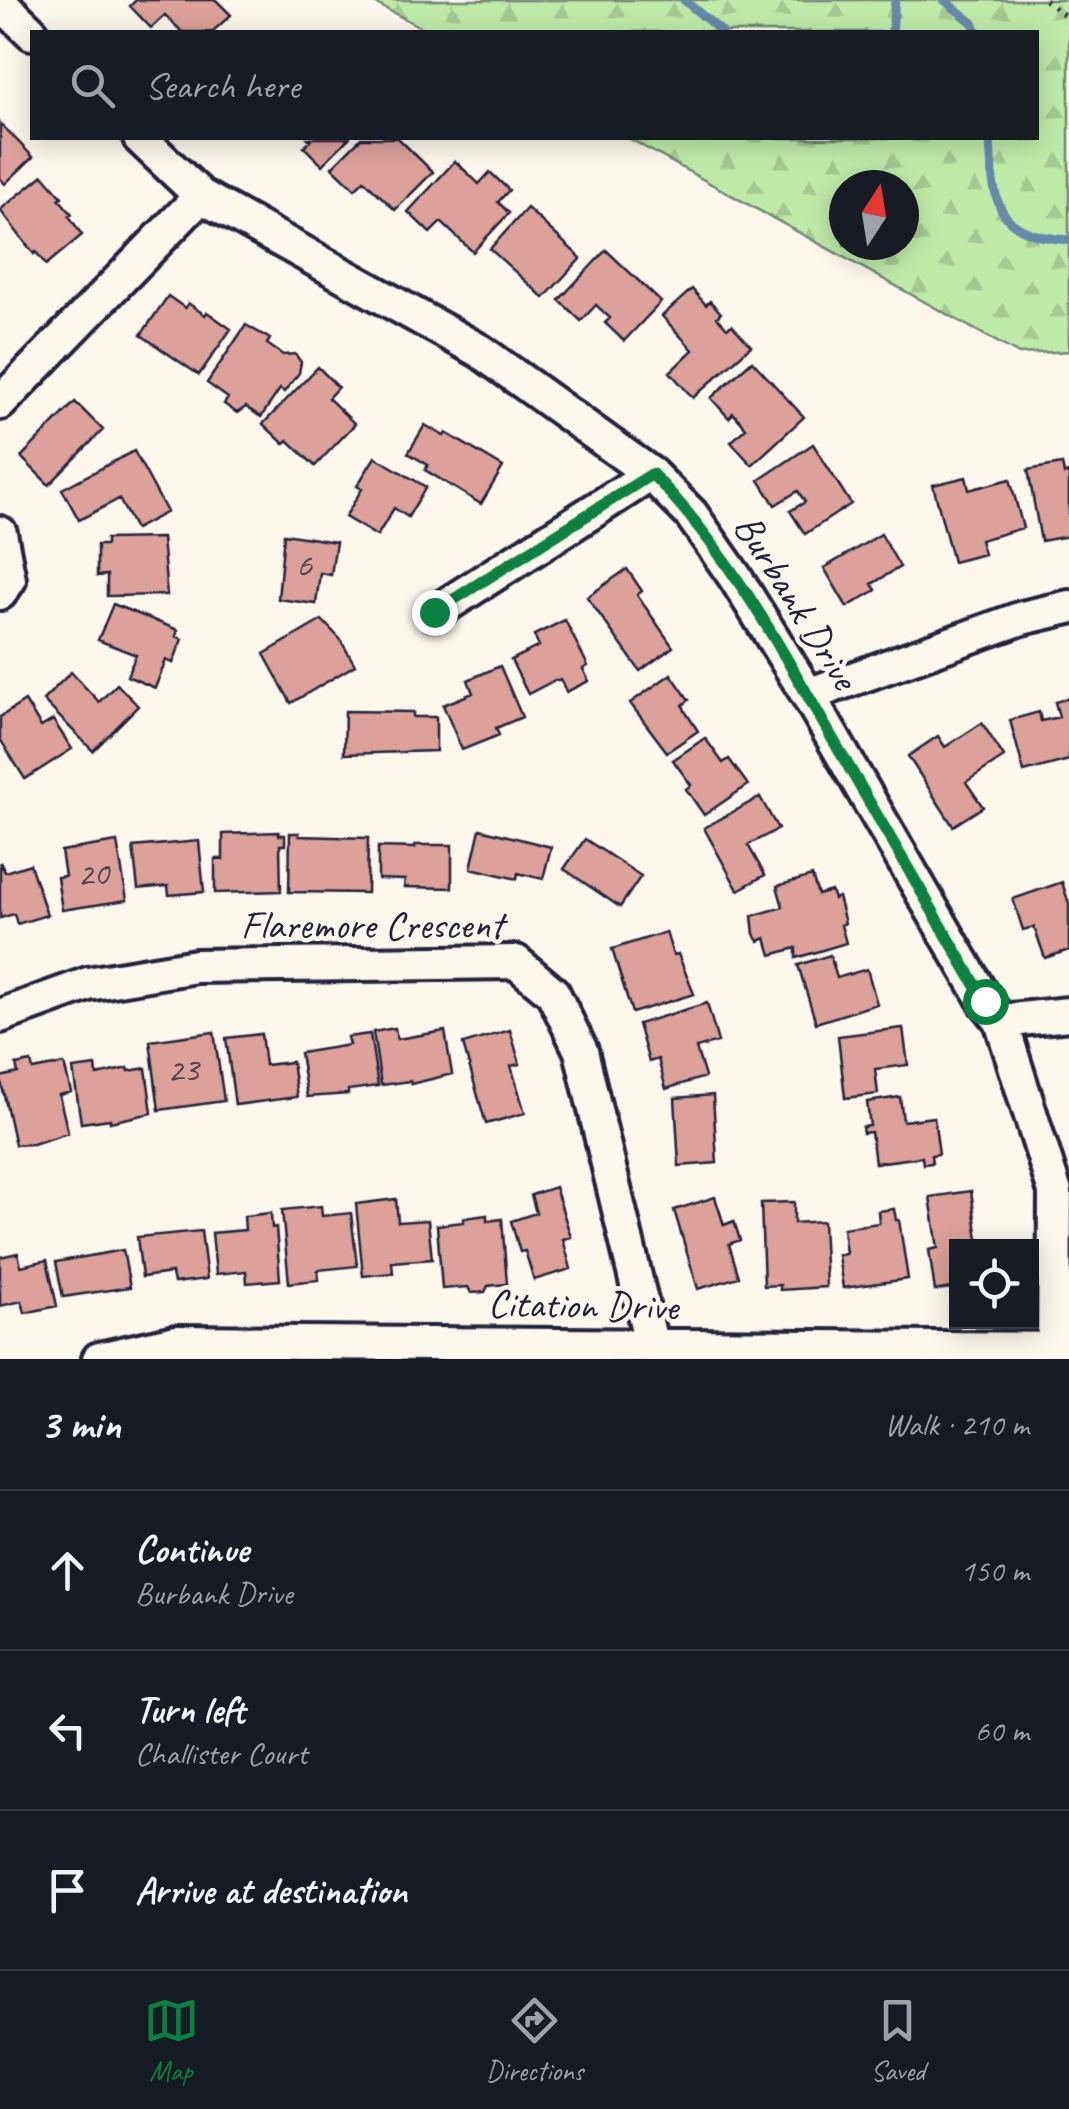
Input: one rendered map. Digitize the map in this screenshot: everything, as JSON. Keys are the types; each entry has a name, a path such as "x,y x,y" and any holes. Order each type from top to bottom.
{"street":[{"path":"0,2 30,31"},
{"name":"Burbank Drive","path":"142,140 200,196 480,351 652,474 691,514 808,695 985,1001 1001,1022 1055,1192 1056,1354"},
{"path":"0,403 200,196"},
{"path":"434,612 652,474"},
{"path":"0,533 9,580 0,593"},
{"path":"808,695 1022,618 1069,607"},
{"name":"Flaremore Crescent","path":"0,1016 88,984 196,966 516,962 553,993 581,1051 652,1347"},
{"path":"1001,1022 1069,1014"},
{"name":"Citation Drive","path":"99,1359 176,1342 1056,1354"}],"path":[{"path":"1045,0 1069,19"}],"green space":[{"path":"369,0 1069,0 1069,351 1019,354 849,260 919,260 919,170 829,170 829,249 632,140 1039,140 1039,30 426,30"}],"building":[{"path":"136,0 216,0 231,15 214,30 180,30 165,15 151,28 130,6"},
{"path":"0,123 33,157 5,184 0,178"},
{"path":"310,140 347,140 322,165 304,147"},
{"path":"359,140 400,140 433,172 395,210 364,180 355,189 332,167"},
{"path":"455,161 479,184 490,172 509,190 498,202 509,213 473,252 441,222 430,233 408,212"},
{"path":"43,175 62,197 59,199 82,235 46,265 0,210"},
{"path":"527,208 581,258 544,298 490,249"},
{"path":"606,250 661,302 624,341 605,323 610,318 596,305 581,321 559,300"},
{"path":"692,289 706,305 710,301 727,328 732,325 751,346 693,398 670,372 693,350 662,316"},
{"path":"168,296 185,308 188,303 205,315 207,312 231,329 199,375 141,335"},
{"path":"246,325 270,339 267,344 283,355 295,354 301,362 299,373 284,392 280,389 261,417 246,407 237,413 224,404 228,398 207,383"},
{"path":"752,361 804,417 752,465 731,442 746,428 733,413 729,418 711,398"},
{"path":"318,367 338,387 328,398 355,424 315,466 288,440 284,444 263,424"},
{"path":"75,402 103,430 49,485 21,457"},
{"path":"425,425 503,467 481,504 425,470 428,465 408,453"},
{"path":"813,444 851,504 805,534 790,511 805,502 798,491 775,505 759,480"},
{"path":"134,451 167,512 135,529 119,499 79,520 62,489"},
{"path":"375,457 426,487 408,517 394,508 377,536 345,517 362,489 357,486"},
{"path":"1062,464 1064,474 1069,473 1069,536 1041,541 1028,470"},
{"path":"966,477 969,490 1010,479 1023,528 980,540 984,554 953,562 933,485"},
{"path":"284,534 336,542 331,575 320,573 316,604 278,599"},
{"path":"881,534 900,567 872,584 876,590 847,607 824,568"},
{"path":"162,538 167,595 107,596 107,575 97,576 97,545 106,545 106,539"},
{"path":"627,569 642,591 637,595 673,647 640,671 587,597"},
{"path":"113,604 178,630 176,636 182,639 173,663 166,660 155,688 127,676 136,655 98,640"},
{"path":"322,620 340,639 355,665 291,703 264,654"},
{"path":"565,620 588,666 583,669 589,681 566,692 561,680 555,680 528,694 511,660 539,646 534,635"},
{"path":"500,666 522,717 496,728 499,735 462,750 443,705 473,693 468,680"},
{"path":"71,672 99,702 117,684 138,706 93,751 43,700"},
{"path":"671,674 689,700 683,705 698,731 667,752 630,703"},
{"path":"1069,698 1069,760 1024,772 1010,720 1039,712 1041,721 1059,717 1055,702"},
{"path":"25,701 41,727 53,720 72,749 25,779 0,739 0,717"},
{"path":"345,711 413,712 413,717 436,717 436,751 344,754"},
{"path":"982,723 1004,757 966,782 983,807 953,826 908,756 938,736 945,747"},
{"path":"705,738 723,763 729,759 748,785 704,815 686,789 691,785 673,760"},
{"path":"760,797 778,829 748,845 765,875 738,890 704,828"},
{"path":"480,829 551,847 543,879 518,873 517,879 471,868"},
{"path":"290,833 368,838 367,893 289,892"},
{"path":"223,834 285,835 285,845 280,845 281,891 215,893 215,859 223,859"},
{"path":"585,839 641,876 620,907 564,869"},
{"path":"199,841 204,892 169,895 168,886 138,889 133,847"},
{"path":"117,842 127,900 62,910 57,877 65,876 61,851"},
{"path":"452,845 452,888 404,887 405,880 378,879 378,847"},
{"path":"0,862 5,872 30,864 47,915 17,924 14,914 0,918"},
{"path":"812,876 818,895 831,891 834,899 838,897 846,943 796,958 796,948 771,955 766,938 759,941 754,934 752,916 783,907 777,886"},
{"path":"1062,882 1069,904 1069,950 1045,958 1034,927 1023,930 1013,899"},
{"path":"666,932 673,955 678,954 694,994 632,1013 612,949"},
{"path":"830,955 837,978 867,969 877,1004 816,1023 798,965"},
{"path":"707,1003 718,1042 696,1048 705,1077 666,1089 658,1059 649,1062 638,1024"},
{"path":"395,1028 397,1039 445,1031 452,1074 411,1084 410,1081 381,1085 373,1032"},
{"path":"903,1028 908,1065 875,1069 878,1094 845,1098 838,1036"},
{"path":"510,1030 520,1064 511,1066 525,1113 486,1124 463,1044"},
{"path":"214,1032 224,1101 159,1110 150,1041"},
{"path":"261,1034 265,1065 292,1062 297,1097 235,1105 226,1038"},
{"path":"370,1034 378,1086 348,1090 348,1094 307,1097 300,1053 349,1045 347,1037"},
{"path":"31,1062 33,1070 64,1064 71,1092 59,1095 68,1133 15,1145 0,1077 18,1073 16,1065"},
{"path":"96,1066 97,1075 146,1068 152,1113 110,1122 81,1123 73,1069"},
{"path":"713,1095 717,1163 679,1166 675,1098"},
{"path":"900,1097 903,1121 934,1117 939,1154 931,1155 932,1163 923,1164 922,1157 875,1163 871,1132 863,1133 862,1127 870,1126 867,1102"},
{"path":"555,1187 571,1237 563,1239 571,1269 534,1280 511,1221 536,1213 531,1195"},
{"path":"971,1191 978,1239 949,1239 949,1288 935,1291 929,1250 938,1248 930,1197"},
{"path":"715,1197 724,1225 734,1221 740,1240 729,1244 739,1277 698,1289 674,1210"},
{"path":"396,1199 398,1222 428,1220 432,1259 392,1262 393,1273 363,1276 356,1204"},
{"path":"794,1202 794,1223 823,1221 826,1287 780,1290 780,1285 764,1286 761,1203"},
{"path":"321,1206 322,1216 351,1213 357,1266 318,1270 319,1280 289,1283 282,1210"},
{"path":"894,1209 908,1279 843,1288 838,1255 846,1254 843,1228 879,1223 878,1211"},
{"path":"271,1213 272,1228 276,1227 280,1280 247,1283 246,1271 216,1274 212,1233 245,1230 244,1216"},
{"path":"487,1215 487,1221 502,1219 507,1284 488,1286 485,1292 471,1293 468,1287 442,1289 437,1225"},
{"path":"201,1231 207,1279 174,1283 172,1273 142,1277 137,1237"},
{"path":"123,1250 130,1287 63,1297 56,1262"},
{"path":"18,1253 21,1266 47,1260 57,1306 25,1313 22,1301 0,1306 0,1257"}],"waterway":[{"path":"684,0 720,30"},
{"path":"892,30 895,0"},
{"path":"944,0 976,30"},
{"path":"990,140 993,181 1002,212 1025,231 1069,240"}],"route":[{"path":"434,612 652,474 691,514 735,578 808,695 985,1001"}]}
